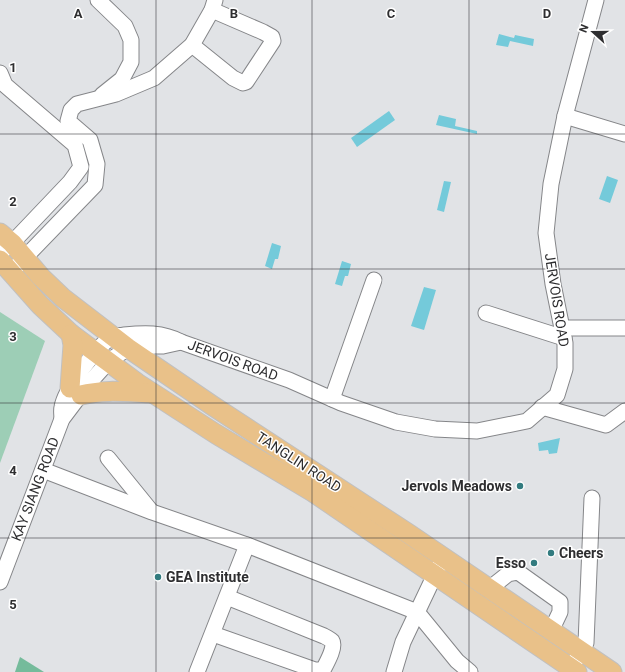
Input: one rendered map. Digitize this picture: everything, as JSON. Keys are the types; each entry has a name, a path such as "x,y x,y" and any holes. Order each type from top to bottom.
{"main road":[{"name":"TANGLIN ROAD","path":"4,243 24,258 41,277 64,298 128,348 213,406 409,534 612,672"},
{"name":"TANGLIN ROAD","path":"5,266 40,305 71,334 151,393 313,492 574,670"},
{"path":"71,334 76,392 103,391 151,393"}],"street":[{"path":"97,99 122,79 131,62 131,40 125,26 98,0"},
{"name":"JERVOIS ROAD","path":"113,336 156,334 171,336 181,342 288,380 332,399 396,422 442,430 477,431 527,421 557,395 565,369 563,333 553,284 546,233 550,184 565,116 596,0"},
{"path":"5,266 24,258 95,185 97,164 90,140 68,121 71,110 77,104 116,94 154,78 192,45 214,5 272,37 273,41 246,82 243,83 233,78 192,45"},
{"path":"0,73 6,85 76,145 81,167 70,182 4,243"},
{"path":"565,116 625,134"},
{"path":"332,399 374,280"},
{"path":"486,312 563,333 625,328"},
{"path":"102,356 113,336"},
{"name":"JERVOIS ROAD","path":"102,356 128,348 163,346 181,342"},
{"name":"KAY SIANG ROAD","path":"0,582 62,419 62,407 76,392 90,382 102,356"},
{"path":"542,407 606,425 625,411"},
{"path":"108,458 152,512"},
{"path":"43,470 152,512 247,545 417,612 457,661 470,672"},
{"path":"574,670 586,641 592,498"},
{"path":"197,672 247,545"},
{"path":"394,672 403,642 443,558"},
{"path":"488,589 508,574 518,572 560,602 560,612 551,631"},
{"path":"213,634 315,670 323,670 328,661 333,645 332,641 324,636 227,597"}],"green space":[{"path":"0,312 45,341 0,463"},
{"path":"20,657 44,672 15,672"}],"water":[{"path":"499,34 514,38 515,35 534,39 533,46 510,41 508,47 496,45"},
{"path":"389,111 395,120 357,147 351,138"},
{"path":"439,115 456,119 455,126 477,131 477,134 436,125"},
{"path":"607,176 618,180 610,203 599,199"},
{"path":"444,181 451,182 444,212 437,210"},
{"path":"272,243 281,246 278,259 275,259 272,269 265,266"},
{"path":"342,261 351,264 348,276 345,276 342,286 335,284"},
{"path":"424,287 436,290 424,330 411,326"},
{"path":"560,438 557,453 549,454 548,450 539,451 538,443"}],"place":[{"name":"Jervols Meadows","path":"520,486"},
{"name":"Cheers","path":"551,553"},
{"name":"Esso","path":"534,563"},
{"name":"GEA Institute","path":"158,577"}]}
